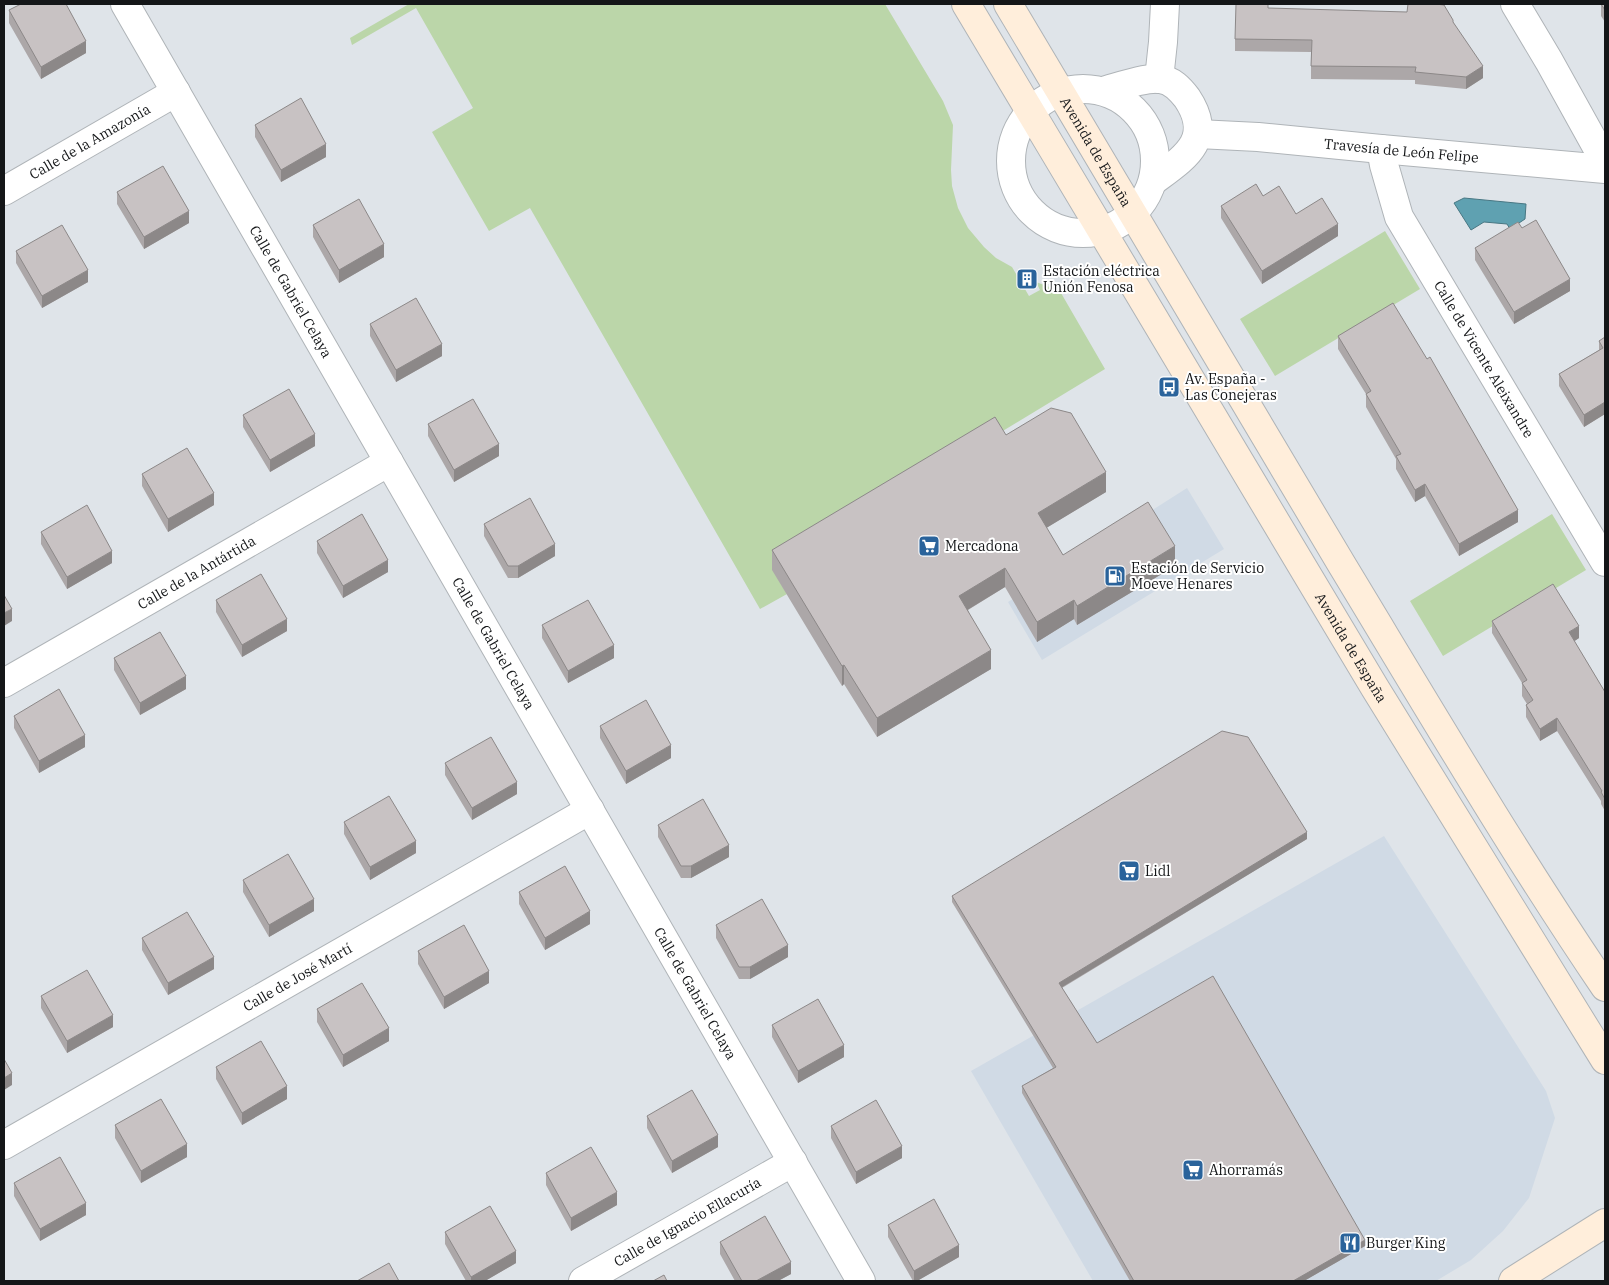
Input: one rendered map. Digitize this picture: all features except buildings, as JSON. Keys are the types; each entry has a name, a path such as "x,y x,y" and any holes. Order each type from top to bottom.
{"street":[{"name":"Calle de Gabriel Celaya","path":"125,4 861,1281"},
{"name":"Avenida de España","path":"966,4 1370,680 1605,1060"},
{"name":"Avenida de España","path":"1008,4 1132,215 1405,670 1562,924 1605,987"},
{"path":"1159,79 1164,42 1165,4"},
{"path":"1515,4 1605,162"},
{"path":"1103,91 1135,82 1159,79 1171,82 1181,90 1192,106 1198,121 1198,134 1192,148 1184,158 1153,181"},
{"name":"Avenida de España","path":"1081,88 1103,91 1124,101 1140,116 1151,136 1155,158 1153,181 1145,199 1132,215 1102,231 1081,233 1055,228 1029,210 1016,189 1010,164 1014,136 1029,109 1060,91 1081,88"},
{"name":"Calle de la Amazonía","path":"4,191 176,92"},
{"name":"Travesía de León Felipe","path":"1198,134 1258,137 1605,169"},
{"name":"Calle de Vicente Aleixandre","path":"1381,149 1399,217 1605,562"},
{"name":"Calle de la Antártida","path":"4,683 389,462"},
{"name":"Calle de José Martí","path":"4,1145 590,810"},
{"name":"Calle de Ignacio Ellacuría","path":"583,1281 792,1162"},
{"path":"1513,1281 1605,1223"}],"shaded area":[{"name":"Estación de Servicio Moeve Henares","path":"1187,488 1224,549 1042,660 1008,602"},
{"path":"1384,836 1546,1091 1555,1118 1529,1198 1503,1231 1471,1260 1436,1281 1093,1281 971,1071"}],"green space":[{"path":"409,4 885,4 943,101 953,125 952,186 958,208 968,228 996,258 1012,267 1029,296 1040,290 1036,282 1061,293 1105,369 773,570 787,594 760,609 530,208 489,231 432,132 473,108 416,8 352,45 350,38"},
{"path":"1385,231 1420,289 1275,376 1240,319"},
{"path":"1552,514 1586,570 1443,656 1410,601"}],"water":[{"path":"1464,198 1526,204 1525,219 1510,229 1507,224 1484,222 1471,230 1454,203"}],"place":[{"name":"Estación eléctrica Unión Fenosa","path":"1027,279"},
{"name":"Av. España - Las Conejeras","path":"1169,387"},
{"name":"Mercadona","path":"929,546"},
{"name":"Estación de Servicio Moeve Henares","path":"1115,576"},
{"name":"Lidl","path":"1129,871"},
{"name":"Ahorramás","path":"1193,1170"},
{"name":"Burger King","path":"1350,1243"}]}
